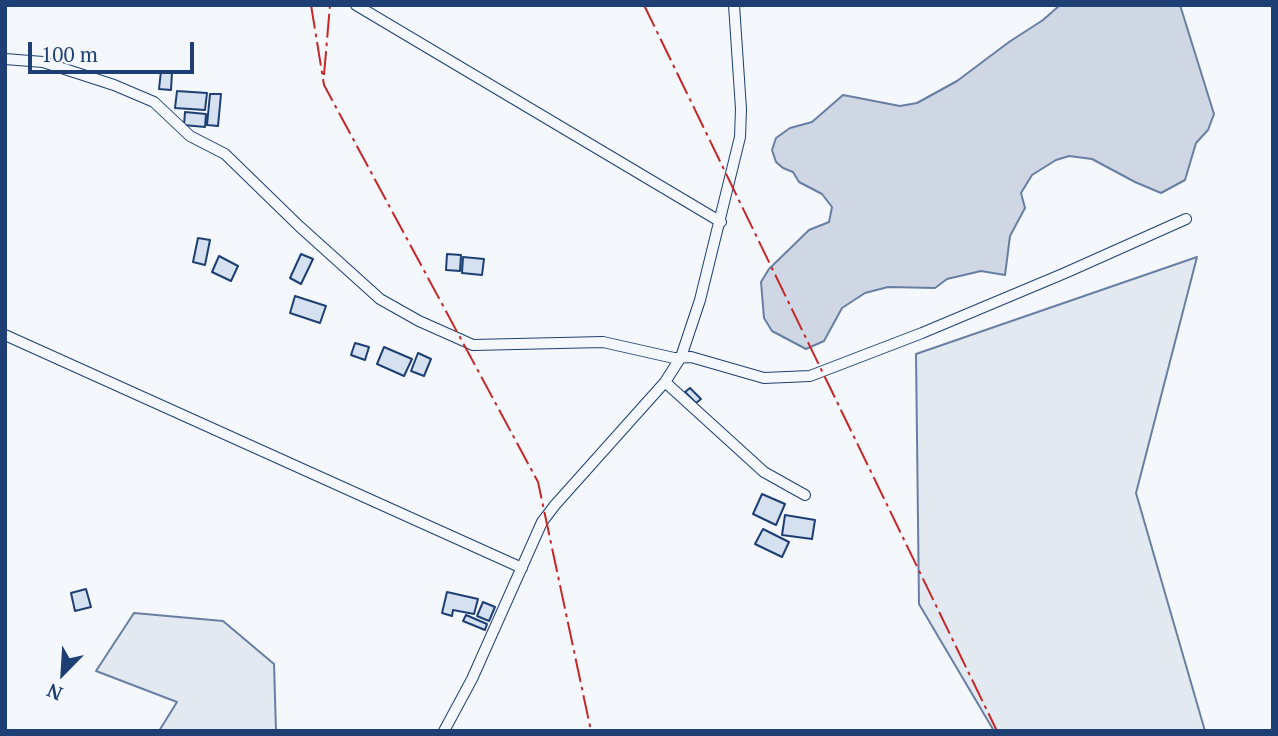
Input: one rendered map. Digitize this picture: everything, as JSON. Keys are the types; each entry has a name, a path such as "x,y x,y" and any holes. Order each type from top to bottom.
{"street":[{"path":"356,5 721,222"},
{"path":"444,731 472,679 542,522 665,382 681,357 694,321 721,222 741,123 734,5"},
{"path":"5,59 43,62 114,85 154,102 190,136 225,154 380,299 419,321 473,345 603,342 666,357 691,357 764,378 810,376 934,328 1186,219"},
{"path":"5,335 522,568"},
{"path":"665,382 764,472 805,495"}],"shaded area":[{"path":"1060,5 1180,5 1214,114 1208,130 1196,143 1185,180 1161,193 1092,159 1069,156 1056,160 1032,175 1021,193 1025,208 1010,236 1005,275 981,271 947,279 935,288 888,287 865,293 842,308 824,341 806,349 772,331 764,318 761,282 769,269 809,230 829,222 832,207 822,194 799,182 793,172 776,162 772,150 776,138 790,128 812,122 843,95 900,106 917,103 957,81"},
{"path":"1197,257 1136,493 1205,731 994,731 919,604 916,354"},
{"path":"134,613 223,621 274,664 276,731 159,731 177,702 96,671"}],"building":[{"path":"161,71 172,72 171,90 159,89"},
{"path":"177,91 207,93 205,110 175,108"},
{"path":"210,94 221,94 218,126 207,125"},
{"path":"185,112 206,114 205,127 184,125"},
{"path":"198,238 210,240 205,265 193,262"},
{"path":"301,254 313,259 301,284 290,278"},
{"path":"447,254 461,255 460,271 446,270"},
{"path":"219,256 238,266 231,281 212,272"},
{"path":"463,257 484,259 482,275 462,273"},
{"path":"295,296 326,306 320,323 290,313"},
{"path":"355,343 369,347 365,360 351,355"},
{"path":"384,347 412,359 404,376 377,364"},
{"path":"418,353 431,359 424,376 411,371"},
{"path":"690,388 701,399 696,403 685,392"},
{"path":"762,494 785,504 776,525 753,514"},
{"path":"785,515 815,520 812,539 782,535"},
{"path":"763,529 789,542 782,557 755,544"},
{"path":"86,589 91,607 75,611 71,593"},
{"path":"447,592 478,599 474,614 453,610 452,616 442,613"},
{"path":"483,602 495,607 489,621 477,616"},
{"path":"466,615 487,624 485,630 463,621"}],"power":[{"path":"311,5 324,85 538,482 591,731"},
{"path":"324,75 330,5"},
{"path":"644,5 997,731"}]}
